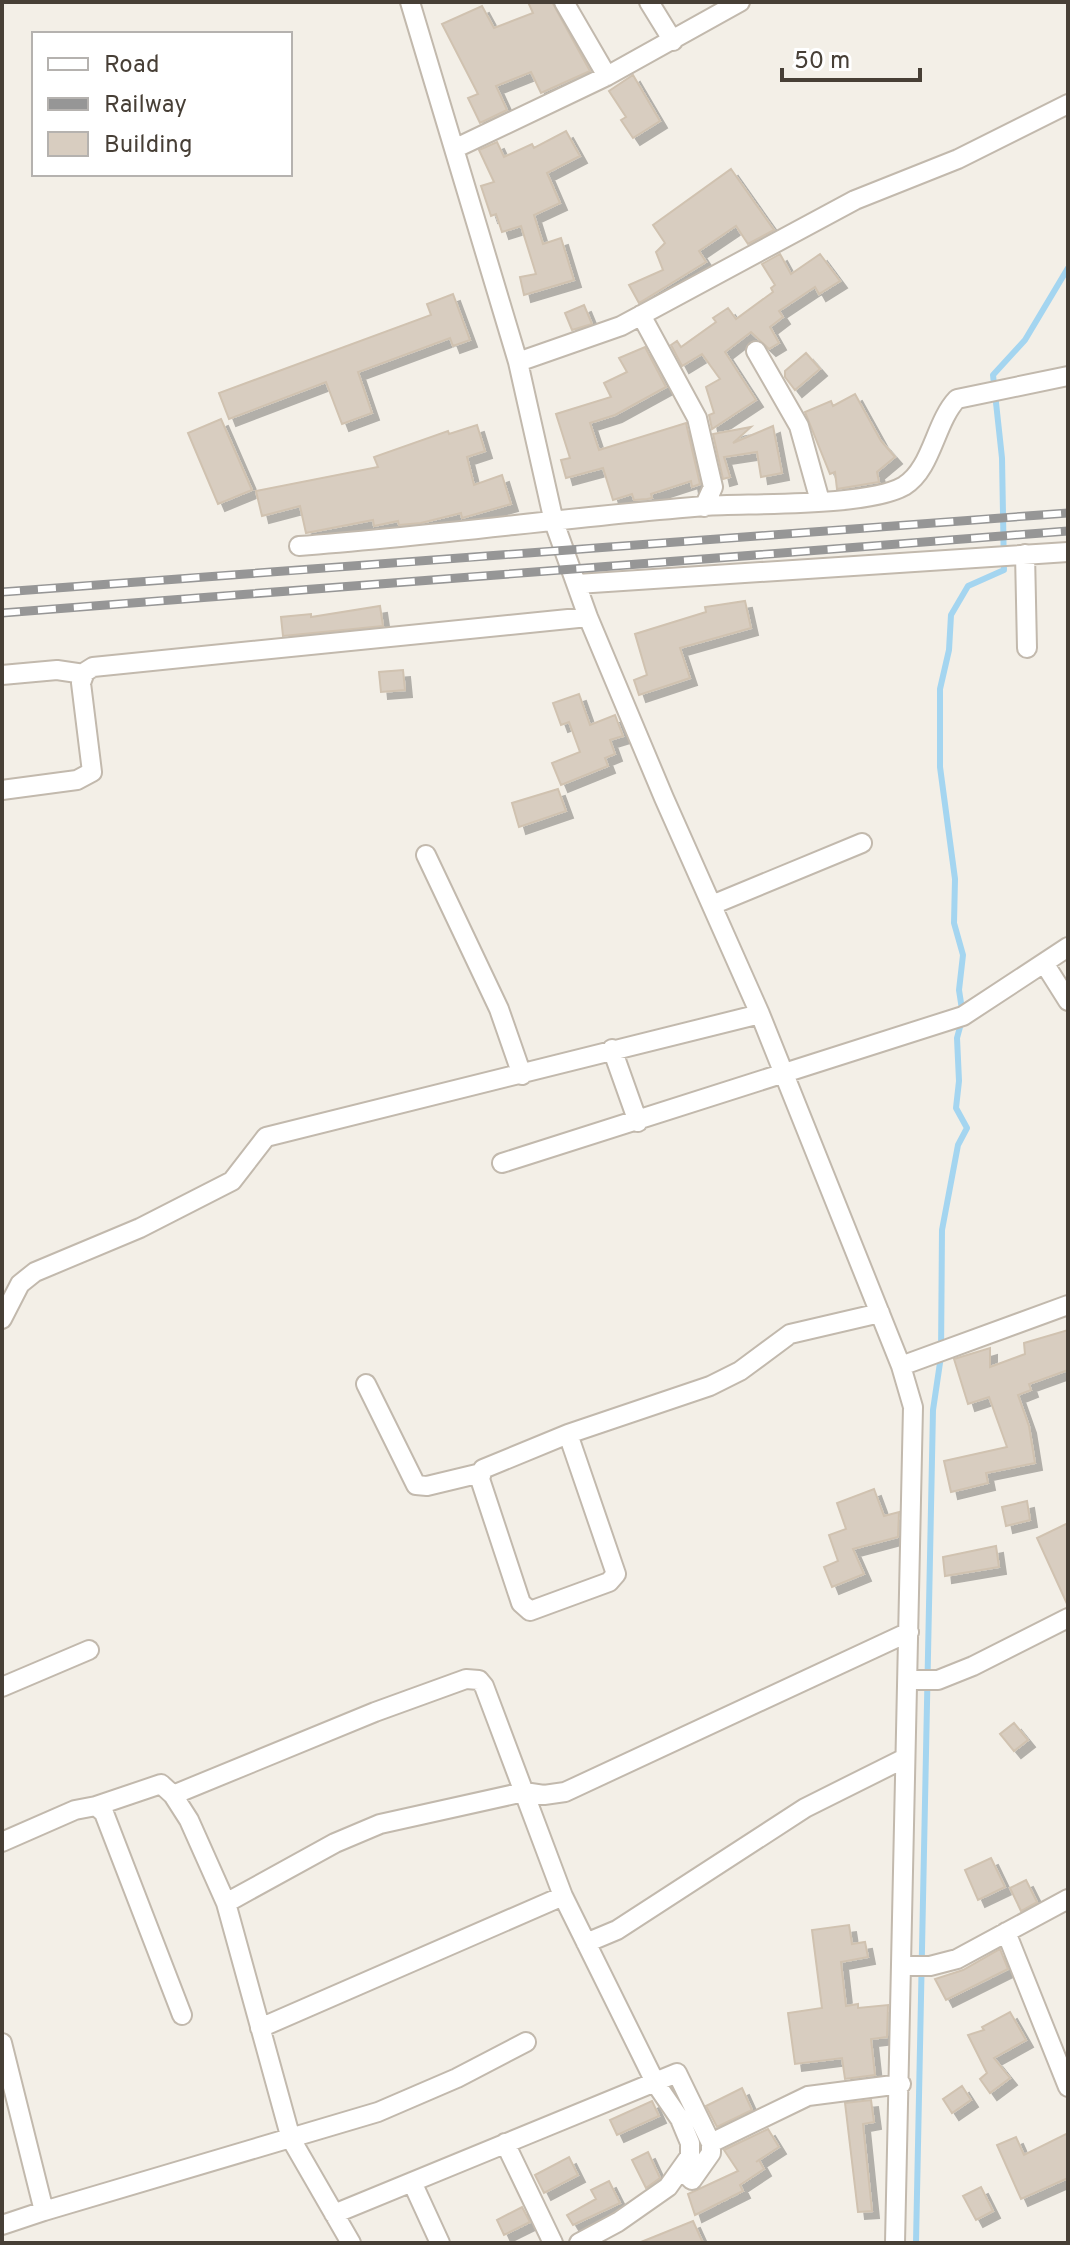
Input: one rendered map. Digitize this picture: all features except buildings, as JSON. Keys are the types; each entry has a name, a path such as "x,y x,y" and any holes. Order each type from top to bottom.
{"street":[{"path":"410,2 518,362 554,522 588,617 785,1074 901,1366 913,1407 909,1632 912,1680 903,1759 903,1966 895,2243"},
{"path":"564,2 607,76"},
{"path":"649,2 673,41"},
{"path":"456,148 607,76 740,2"},
{"path":"518,362 609,331 855,200 958,159 1068,104"},
{"path":"641,315 697,418 713,487 704,507"},
{"path":"756,351 799,426 820,501"},
{"path":"299,546 704,507 855,498 906,485 950,407 966,395 1068,376"},
{"path":"577,584 1068,552"},
{"path":"1022,554 1027,648"},
{"path":"2,790 77,780 92,772 81,683 84,674 93,667 588,617"},
{"path":"2,675 57,670 84,674"},
{"path":"712,905 862,843"},
{"path":"426,855 499,1009 522,1075"},
{"path":"502,1163 963,1016 1068,947"},
{"path":"1044,963 1068,1001"},
{"path":"2,1319 20,1284 35,1272 140,1228 224,1186 239,1175 256,1145 266,1137 760,1014"},
{"path":"612,1049 638,1122"},
{"path":"901,1366 1068,1305"},
{"path":"366,1384 416,1485 427,1486 481,1473 490,1464 568,1434 710,1386 740,1371 790,1334 880,1313"},
{"path":"481,1473 525,1609 530,1611 609,1582 616,1574 568,1434"},
{"path":"912,1680 938,1680 1020,1646 1068,1618"},
{"path":"226,1903 335,1843 380,1824 524,1792 565,1792 909,1632"},
{"path":"2,1687 89,1650"},
{"path":"173,1795 375,1712 466,1679 479,1680 484,1686 563,1896 656,2084 689,2135 690,2156 682,2171 651,2201 579,2243"},
{"path":"586,1943 617,1930 805,1808 903,1759"},
{"path":"2,1842 75,1810 161,1784 173,1795 189,1820 226,1903 291,2139 351,2243"},
{"path":"96,1806 104,1813 182,2015"},
{"path":"260,2028 563,1896"},
{"path":"903,1966 930,1966 957,1959 1068,1899"},
{"path":"1006,1932 1068,2087"},
{"path":"2,2225 378,2112 457,2078 526,2042"},
{"path":"2,2043 44,2211"},
{"path":"334,2214 677,2073 711,2143 711,2153 692,2180 682,2171"},
{"path":"711,2143 808,2096 901,2084"},
{"path":"505,2143 553,2243"},
{"path":"412,2182 440,2243"}],"waterway":[{"path":"916,2243 933,1410 941,1356 942,1230 958,1145 967,1128 956,1108 959,1081 957,1038 963,1016 959,990 963,955 954,923 955,879 940,767 940,689 949,650 951,615 968,586 1004,570 1002,458 993,375 1025,340 1068,268"}],"railway":[{"path":"2,592 1068,513"},
{"path":"2,613 1068,531"}]}
